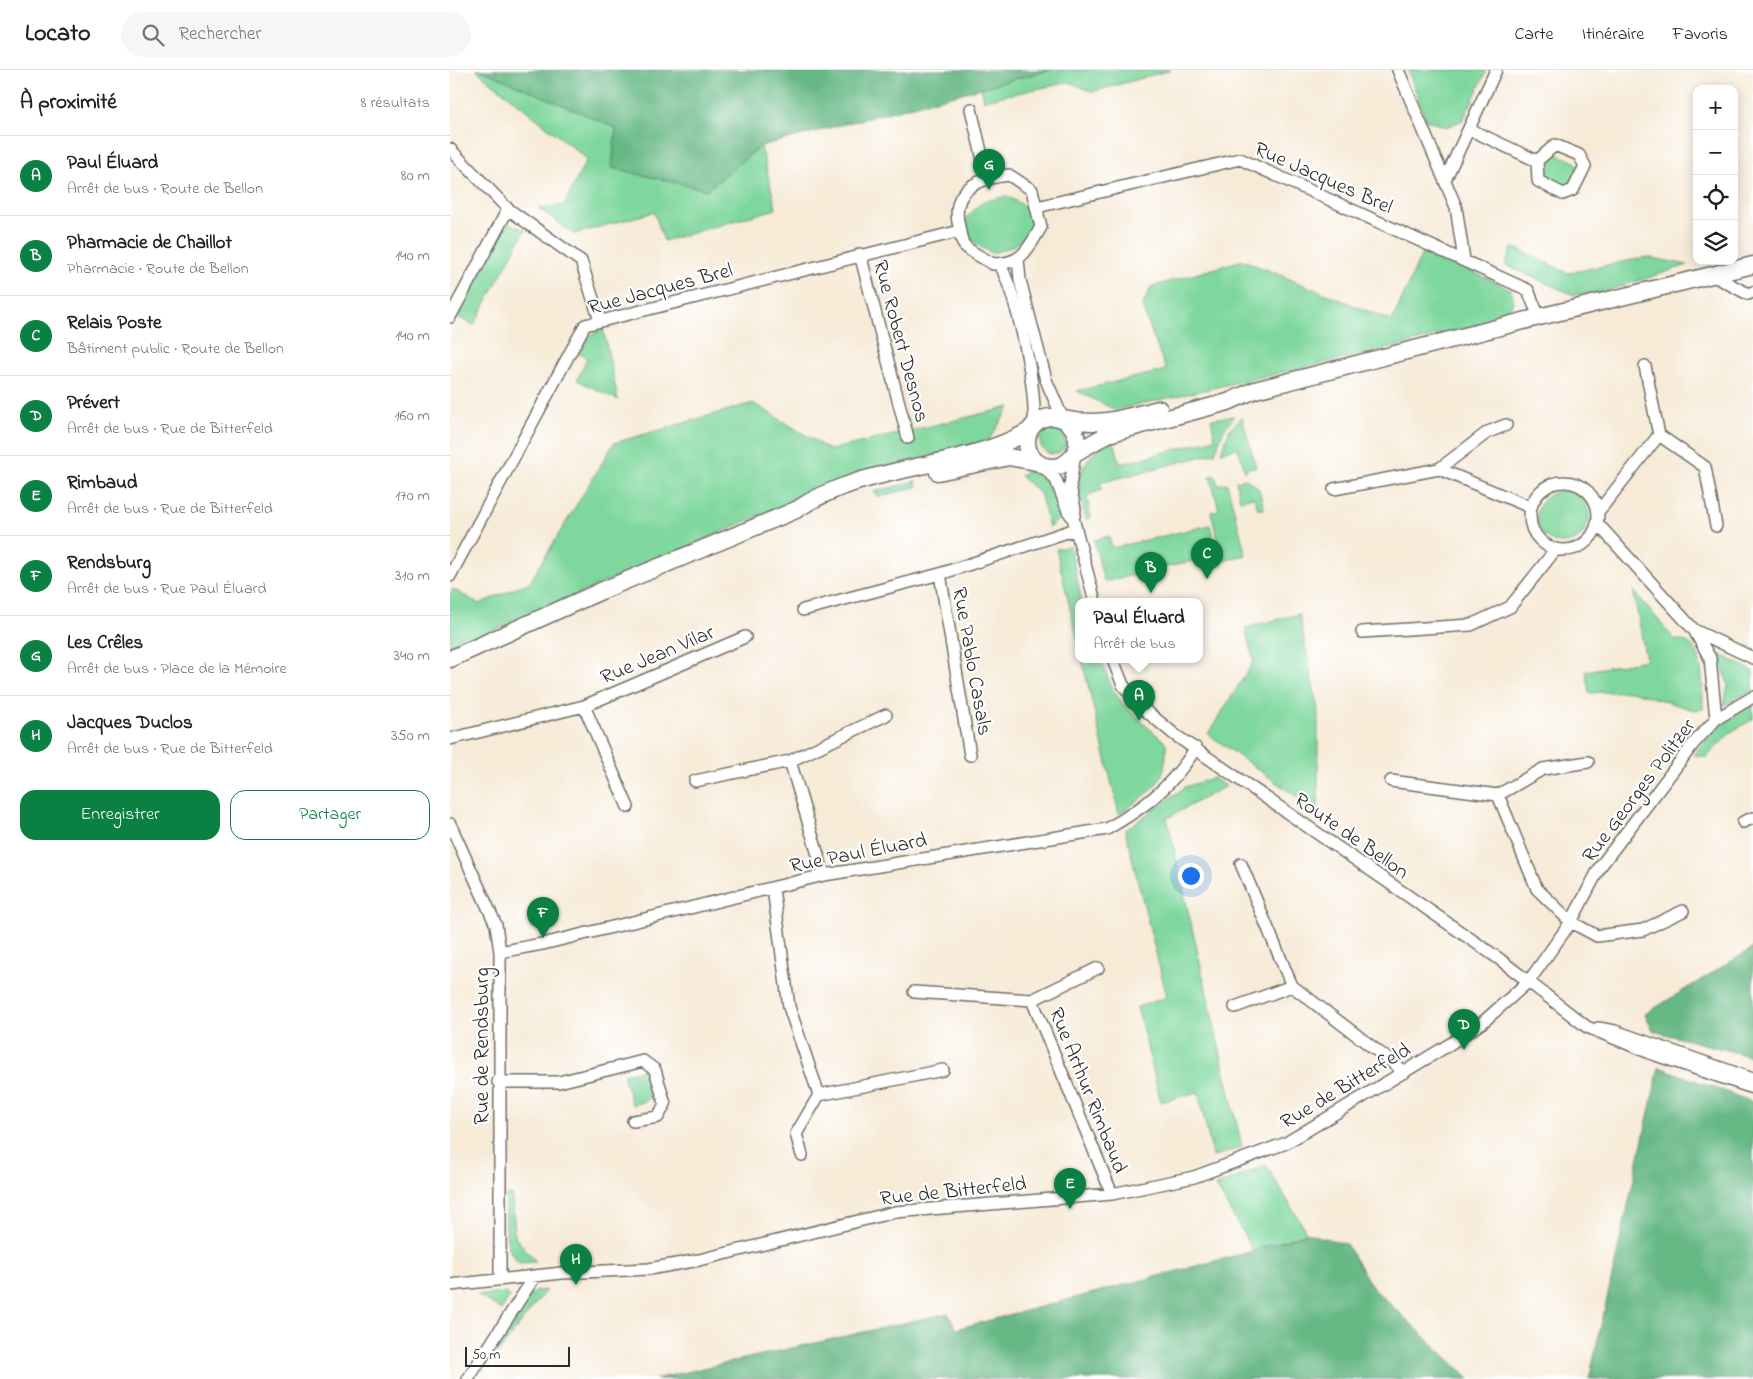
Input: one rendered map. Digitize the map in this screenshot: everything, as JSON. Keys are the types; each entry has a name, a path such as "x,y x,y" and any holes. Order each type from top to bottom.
{"main road":[{"path":"796,510 812,499 870,479 1006,444 1048,416 1091,424 1225,394 1255,390 1539,317 1753,265"},
{"path":"450,659 592,595 796,510 872,488 1009,457 1058,467 1108,434 1228,402 1255,390"},
{"path":"1063,418 1070,423 1078,438 1075,454"},
{"path":"1031,428 1028,446 1040,464"}],"street":[{"path":"1398,70 1456,207 1464,260"},
{"path":"1445,180 1496,70"},
{"path":"971,109 987,177"},
{"path":"1470,129 1537,161"},
{"path":"1554,145 1580,155 1585,166 1573,190 1563,194 1538,182 1537,161 1554,145"},
{"path":"450,149 508,209 581,262 600,321"},
{"name":"Rue Jacques Brel","path":"1038,207 1240,159 1528,290 1539,317"},
{"path":"1009,175 1032,190 1038,207 1041,227 1025,254 1018,260 994,264 968,249 962,243 956,209 968,188 987,177 1009,175"},
{"path":"450,317 508,209"},
{"name":"Rue Jacques Brel","path":"450,576 585,326 860,254 960,231"},
{"name":"Rue Robert Desnos","path":"860,254 908,438"},
{"path":"1018,260 1020,280 1046,380 1063,418"},
{"path":"1000,264 1010,284 1032,385 1031,428"},
{"path":"1712,276 1748,294 1753,292"},
{"path":"1645,366 1659,436 1704,467 1716,526"},
{"path":"1334,489 1439,468 1488,432 1506,425"},
{"path":"1659,436 1598,518 1590,538 1583,544 1574,548 1556,549 1537,538 1532,528 1530,507 1535,496 1544,488 1554,482 1566,481 1578,484 1588,491 1595,500 1598,518 1694,630 1710,658 1716,719"},
{"path":"1075,454 1070,486 1075,509 1075,523 1094,598"},
{"path":"1040,464 1056,480 1068,511 1075,523"},
{"path":"1439,468 1530,507"},
{"name":"Rue Pablo Casals","path":"803,610 940,574 1075,523"},
{"path":"1362,632 1471,625 1510,607 1556,549"},
{"name":"Rue Pablo Casals","path":"940,574 970,755"},
{"path":"1694,630 1753,658"},
{"name":"Rue Jean Vilar","path":"450,739 584,706 745,637"},
{"name":"Route de Bellon","path":"1115,663 1123,685 1139,705 1196,748 1529,981 1587,1027 1627,1045 1753,1088"},
{"name":"Rue Georges Politzer","path":"1529,981 1571,922 1600,867 1694,742 1716,719 1753,697"},
{"name":"Rue Jean Vilar","path":"584,706 628,808"},
{"path":"695,781 790,761 886,715"},
{"name":"Rue Paul Éluard","path":"500,952 547,943 824,875 1107,829 1143,808 1175,778 1196,748"},
{"path":"790,761 824,875"},
{"path":"1391,781 1498,795 1543,769 1588,762"},
{"path":"1498,795 1537,889 1571,922 1597,936 1643,930 1683,911"},
{"name":"Rue de Rendsburg","path":"450,824 496,925 500,952 498,1082 500,1279"},
{"path":"1241,864 1292,986 1404,1072"},
{"path":"773,888 789,1007 819,1094 796,1134 802,1155"},
{"name":"Rue Arthur Rimbaud","path":"914,992 1032,1000 1098,968"},
{"name":"Rue de Bitterfeld","path":"450,1284 536,1276 649,1269 699,1260 895,1212 1112,1194 1194,1177 1286,1143 1483,1022 1529,981"},
{"path":"1235,1007 1292,986"},
{"name":"Rue Arthur Rimbaud","path":"1032,1000 1112,1194"},
{"path":"1587,1027 1615,1031 1753,1079"},
{"path":"498,1082 559,1082 643,1062 655,1070 666,1104 658,1117 633,1121"},
{"path":"819,1094 943,1070"},
{"path":"468,1379 536,1276"}],"green space":[{"path":"476,70 482,70 616,125 612,168 707,190 761,146 776,209 664,241 654,212 574,234 538,208 564,205 587,159"},
{"path":"481,70 1050,70 761,146 707,190 612,168 616,128"},
{"path":"1050,70 1171,70 1092,92 1070,82 984,100 981,87"},
{"path":"1408,70 1482,70 1486,72 1463,120 1446,127 1426,120"},
{"path":"1554,153 1575,162 1578,167 1569,186 1553,182 1541,170 1549,157"},
{"path":"1006,196 1029,208 1030,227 1028,234 1023,240 992,253 972,240 965,219 982,202"},
{"path":"508,223 525,230 474,325 457,317"},
{"path":"1513,247 1568,273 1647,257 1688,265 1606,291 1574,295 1505,265"},
{"path":"1424,249 1510,289 1513,297 1511,308 1503,318 1395,347 1115,410 1077,391 1166,370 1142,307 1151,287 1243,260 1392,321"},
{"path":"603,328 618,400 577,380 587,358 578,353 590,336"},
{"path":"753,403 830,450 1010,407 987,443 905,462 798,499 450,649 450,594 453,589 479,604 530,582 614,443"},
{"path":"1233,416 1233,419 1224,429 1215,453 1100,483 1102,490 1090,494 1087,498 1091,517 1089,520 1086,518 1081,502 1079,479 1089,458 1100,447 1114,440 1120,464 1215,439 1211,419"},
{"path":"1242,417 1256,467 1248,468 1245,472 1238,448 1221,452 1230,429"},
{"path":"1053,428 1062,432 1066,441 1062,450 1053,454 1044,450 1040,441 1044,432"},
{"path":"1030,469 1046,480 1057,498 1059,505 1058,518 1049,527 1040,493 1020,476"},
{"path":"1215,475 1218,485 1227,483 1246,555 1223,561 1211,512 1219,510 1210,476"},
{"path":"1246,479 1259,489 1264,509 1258,509 1254,497 1240,500 1236,481"},
{"path":"916,481 917,487 877,497 874,492"},
{"path":"1563,491 1573,493 1581,499 1587,507 1589,517 1587,527 1581,535 1573,541 1563,543 1553,541 1545,535 1539,527 1537,517 1539,507 1545,499 1553,493"},
{"path":"1210,525 1218,555 1104,582 1094,540 1109,536 1112,548"},
{"path":"1070,546 1081,598 1075,598 1075,630 1056,549"},
{"path":"1633,590 1675,640 1681,640 1691,645 1698,654 1703,687 1703,709 1694,710 1631,691 1589,693 1586,671 1646,660"},
{"path":"1299,614 1318,710 1318,812 1208,734 1254,661 1245,628"},
{"path":"1719,654 1753,671 1753,690 1724,705 1728,685"},
{"path":"1083,663 1102,663 1113,690 1124,706 1166,743 1164,769 1155,786 1140,800 1119,814"},
{"path":"1753,704 1753,719 1731,732 1707,757 1694,755 1720,726"},
{"path":"1213,778 1226,786 1167,818 1242,1147 1213,1157 1198,1092 1161,1102 1137,1007 1167,997 1125,830 1185,787"},
{"path":"1753,948 1753,1057 1653,1031 1645,1014"},
{"path":"1659,1067 1753,1102 1753,1379 1589,1379"},
{"path":"642,1070 651,1075 657,1086 656,1091 645,1101 632,1105 623,1074"},
{"path":"1266,1165 1307,1233 1253,1251 1216,1186"},
{"path":"512,1195 515,1237 536,1262 519,1263 513,1257 510,1250 506,1232 506,1196"},
{"path":"1307,1233 1346,1244 1372,1287 1470,1379 655,1379 948,1313 956,1329 1253,1251"},
{"path":"546,1290 484,1371 479,1370 530,1296 536,1291"},
{"path":"507,1293 510,1296 501,1310 478,1295"}],"place":[{"name":"Les Crêles","path":"989,190"},
{"name":"Relais Poste","path":"1207,579"},
{"name":"Pharmacie de Chaillot","path":"1151,593"},
{"name":"Paul Éluard","path":"1139,721"},
{"name":"Rendsburg","path":"543,938"},
{"name":"Prévert","path":"1464,1050"},
{"name":"Rimbaud","path":"1070,1209"},
{"name":"Jacques Duclos","path":"576,1285"}]}
